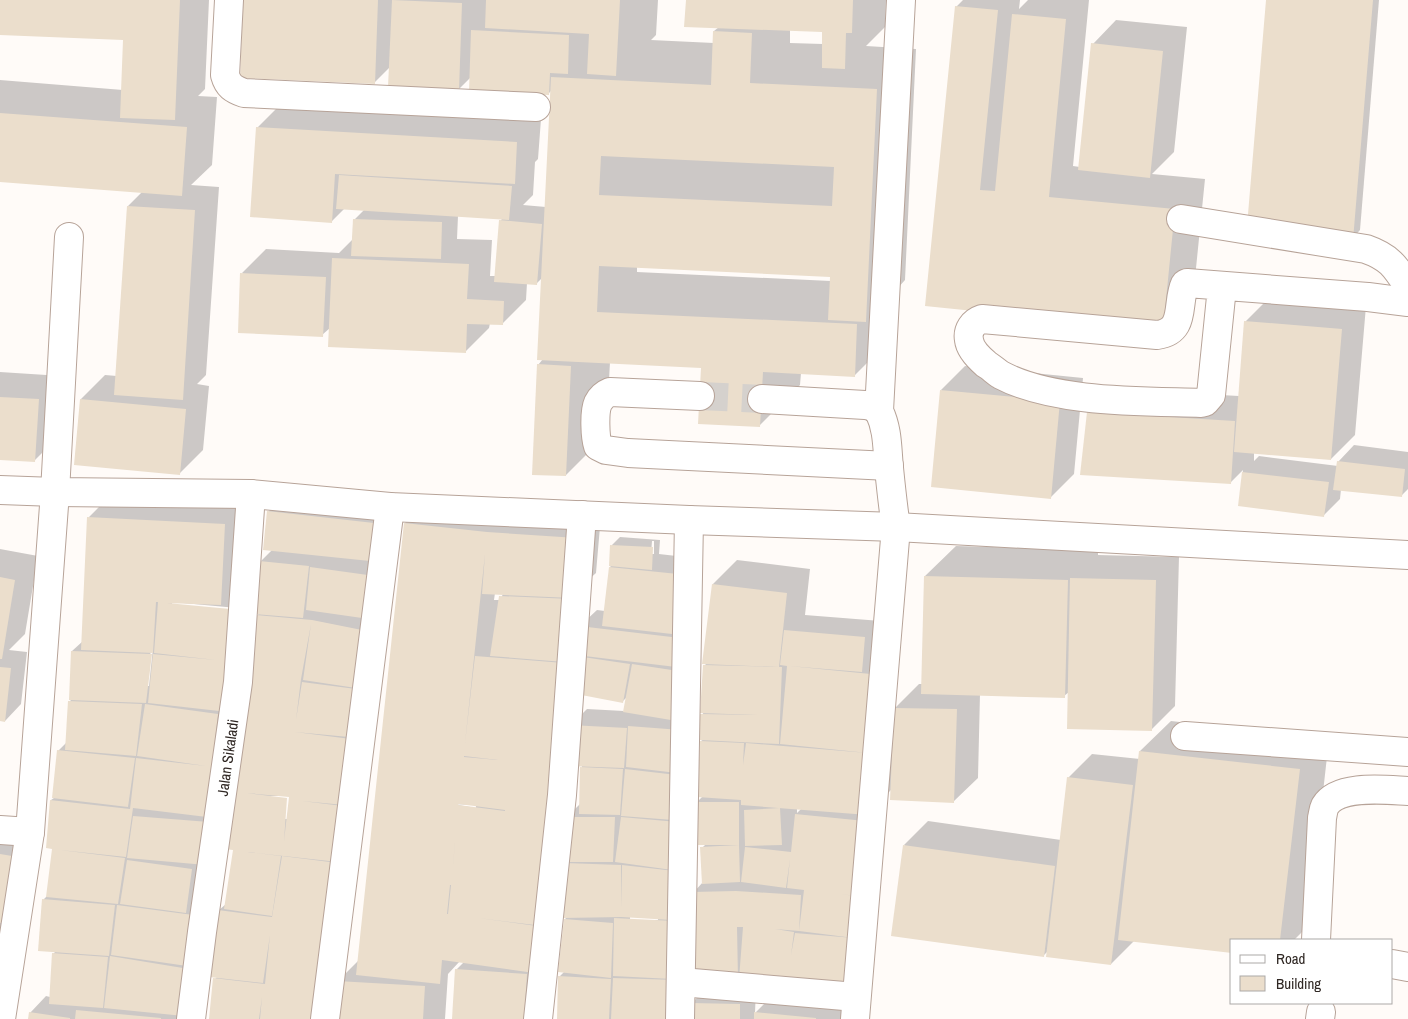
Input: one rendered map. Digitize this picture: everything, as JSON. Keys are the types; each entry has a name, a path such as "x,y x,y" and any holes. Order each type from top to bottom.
{"street":[{"path":"229,0 225,75 228,83 234,89 244,93 536,108"},
{"path":"681,982 855,1008 896,527 888,442 879,411 901,0"},
{"path":"1181,219 1366,249 1388,259 1408,286"},
{"path":"1,1019 30,832 55,492 69,237"},
{"path":"1222,287 1212,395 1205,402 1102,399 1071,395 1024,385 1000,375 986,364 970,346 969,334 972,325 982,319 1157,335 1164,334 1174,327 1178,320 1185,284 1368,297 1408,302"},
{"path":"700,396 616,391 604,394 598,403 596,437 598,446 606,450 628,453 889,466"},
{"path":"762,399 865,405 879,411"},
{"path":"0,490 252,494 390,507 896,527 1408,554"},
{"name":"Jalan Sikaladi","path":"191,1019 238,682 252,494"},
{"path":"325,1019 390,507"},
{"path":"538,1019 562,795 582,515"},
{"path":"680,1019 689,520"},
{"path":"1185,736 1408,752"},
{"path":"1316,939 1322,818 1325,806 1331,799 1344,792 1361,790 1408,791"},
{"path":"0,830 30,832"},
{"path":"1393,964 1408,967"}],"building":[{"path":"0,0 180,0 175,120 120,118 123,40 0,35"},
{"path":"243,0 378,0 375,84 240,78"},
{"path":"392,0 462,3 459,91 388,87"},
{"path":"486,0 620,0 616,76 587,74 589,34 485,28"},
{"path":"686,0 853,0 852,33 846,33 845,69 822,68 822,32 684,27"},
{"path":"1266,0 1373,0 1353,240 1247,226"},
{"path":"955,6 998,10 980,190 995,191 1012,14 1066,19 1049,197 1175,209 1163,330 925,306"},
{"path":"471,30 569,35 568,74 550,73 549,95 469,92"},
{"path":"713,31 752,33 750,83 877,89 866,322 828,320 830,277 599,266 597,312 857,324 855,377 763,372 760,427 698,424 701,368 537,360 551,77 711,85","holes":["601,156 834,167 832,206 599,195"]},
{"path":"1091,43 1163,51 1150,178 1078,170"},
{"path":"0,113 187,127 182,196 0,182"},
{"path":"256,127 517,142 515,184 335,174 332,223 250,217"},
{"path":"339,175 512,186 509,220 336,209"},
{"path":"127,206 195,210 183,400 114,395"},
{"path":"353,219 442,222 441,259 351,256"},
{"path":"499,220 542,224 537,285 494,282"},
{"path":"332,258 469,264 467,299 504,301 503,325 467,324 466,353 328,347"},
{"path":"240,273 326,277 323,337 238,333"},
{"path":"1244,321 1342,329 1331,460 1234,452"},
{"path":"537,364 571,366 566,476 532,475"},
{"path":"940,390 1060,401 1051,499 931,487"},
{"path":"0,397 39,399 35,462 0,460"},
{"path":"80,399 186,409 180,475 74,465"},
{"path":"1087,412 1235,421 1231,484 1080,475"},
{"path":"1337,461 1405,469 1402,497 1333,490"},
{"path":"1242,472 1329,482 1324,517 1238,506"},
{"path":"267,511 374,523 370,561 263,550"},
{"path":"87,517 225,524 221,605 167,603 230,609 225,661 233,662 228,712 148,703 153,654 216,660 154,653 158,602 156,602 153,653 81,650"},
{"path":"404,523 487,532 577,538 572,598 482,594 485,554 465,743 475,656 564,663 543,926 478,918 544,927 541,974 442,960 440,984 356,975","holes":["464,756 498,760 464,757","459,804 505,811 458,805","450,885 451,885 448,914"]},
{"path":"610,545 653,547 652,570 609,566"},
{"path":"259,561 309,566 303,618 253,614"},
{"path":"310,567 375,576 369,619 306,610"},
{"path":"609,567 678,574 672,634 602,626"},
{"path":"924,576 1068,580 1065,698 921,694"},
{"path":"0,577 15,580 2,659 0,659"},
{"path":"1070,578 1156,580 1152,731 1067,729"},
{"path":"712,584 787,593 779,667 702,664"},
{"path":"499,596 572,599 564,662 490,656"},
{"path":"256,615 312,620 367,631 356,688 303,680 311,624 301,679 296,720 302,682 356,689 349,737 295,732 351,739 344,805 302,801 343,806 338,862 239,851 281,856 272,916 224,909 233,850 224,849","holes":["247,793 289,797 284,841 287,798"]},
{"path":"579,626 680,638 676,667 576,655"},
{"path":"784,630 865,637 862,672 789,666 881,675 868,815 741,805 741,800 697,797 700,741 744,743 743,765 746,743 868,753 780,744 787,666 780,665"},
{"path":"71,651 152,654 146,703 69,700"},
{"path":"576,656 630,664 623,703 571,693"},
{"path":"632,664 685,672 677,721 623,712"},
{"path":"703,665 782,667 779,744 700,740 700,714 757,715 700,713"},
{"path":"0,667 11,668 5,722 0,721"},
{"path":"68,701 142,704 136,756 65,750"},
{"path":"145,704 218,714 212,767 221,768 215,818 133,808 126,857 60,850 125,858 118,904 46,897 52,849 46,848 50,800 130,809 136,758 206,766 137,756"},
{"path":"894,708 957,709 954,803 890,800"},
{"path":"570,725 627,728 624,768 568,766"},
{"path":"628,726 681,730 677,773 626,767"},
{"path":"57,750 135,758 128,807 52,798"},
{"path":"1139,751 1300,769 1280,939 1230,939 1230,953 1118,940"},
{"path":"580,767 623,769 620,815 579,814"},
{"path":"625,769 677,775 673,820 621,816"},
{"path":"1067,777 1133,785 1111,965 1046,957"},
{"path":"695,802 739,802 739,845 695,845"},
{"path":"780,808 782,845 745,846 744,810"},
{"path":"795,814 865,821 857,896 839,894 864,897 853,993 693,981 692,892 736,891 801,895 799,931 804,890 787,888 790,859 786,888 741,882 745,847 791,852","holes":["737,927 743,927 739,979 738,979","775,929 854,938 795,933 791,955 794,932"]},
{"path":"133,816 209,822 206,865 127,858"},
{"path":"565,817 615,817 613,862 565,862"},
{"path":"621,817 678,822 672,870 615,862"},
{"path":"739,845 740,882 702,884 700,847"},
{"path":"903,845 1055,866 1044,957 891,936"},
{"path":"0,854 12,856 2,923 0,923"},
{"path":"282,856 338,863 313,1019 260,1019 262,997 259,1019 209,1019 213,978 265,984 270,935 263,983 209,977 218,910 272,917"},
{"path":"127,860 192,869 186,913 120,904"},
{"path":"565,863 621,865 621,908 622,865 675,871 671,920 621,917 564,918"},
{"path":"42,899 115,905 109,956 38,951"},
{"path":"117,905 201,916 194,967 111,955"},
{"path":"614,918 675,921 672,979 613,976"},
{"path":"564,919 613,923 611,978 558,972"},
{"path":"52,953 108,957 103,1008 49,1004"},
{"path":"110,956 189,969 184,1016 104,1008"},
{"path":"455,969 527,974 524,1019 452,1019"},
{"path":"558,976 611,979 609,1019 557,1019"},
{"path":"613,978 677,980 676,1019 611,1019"},
{"path":"337,981 425,986 423,1019 335,1019"},
{"path":"690,1003 740,1004 740,1019 689,1019"},
{"path":"76,1010 161,1018 161,1019 75,1019"},
{"path":"29,1012 70,1018 70,1019 28,1019"},
{"path":"754,1012 816,1018 816,1019 754,1019"}],"tunnel":[{"path":"700,396 762,399"}]}
